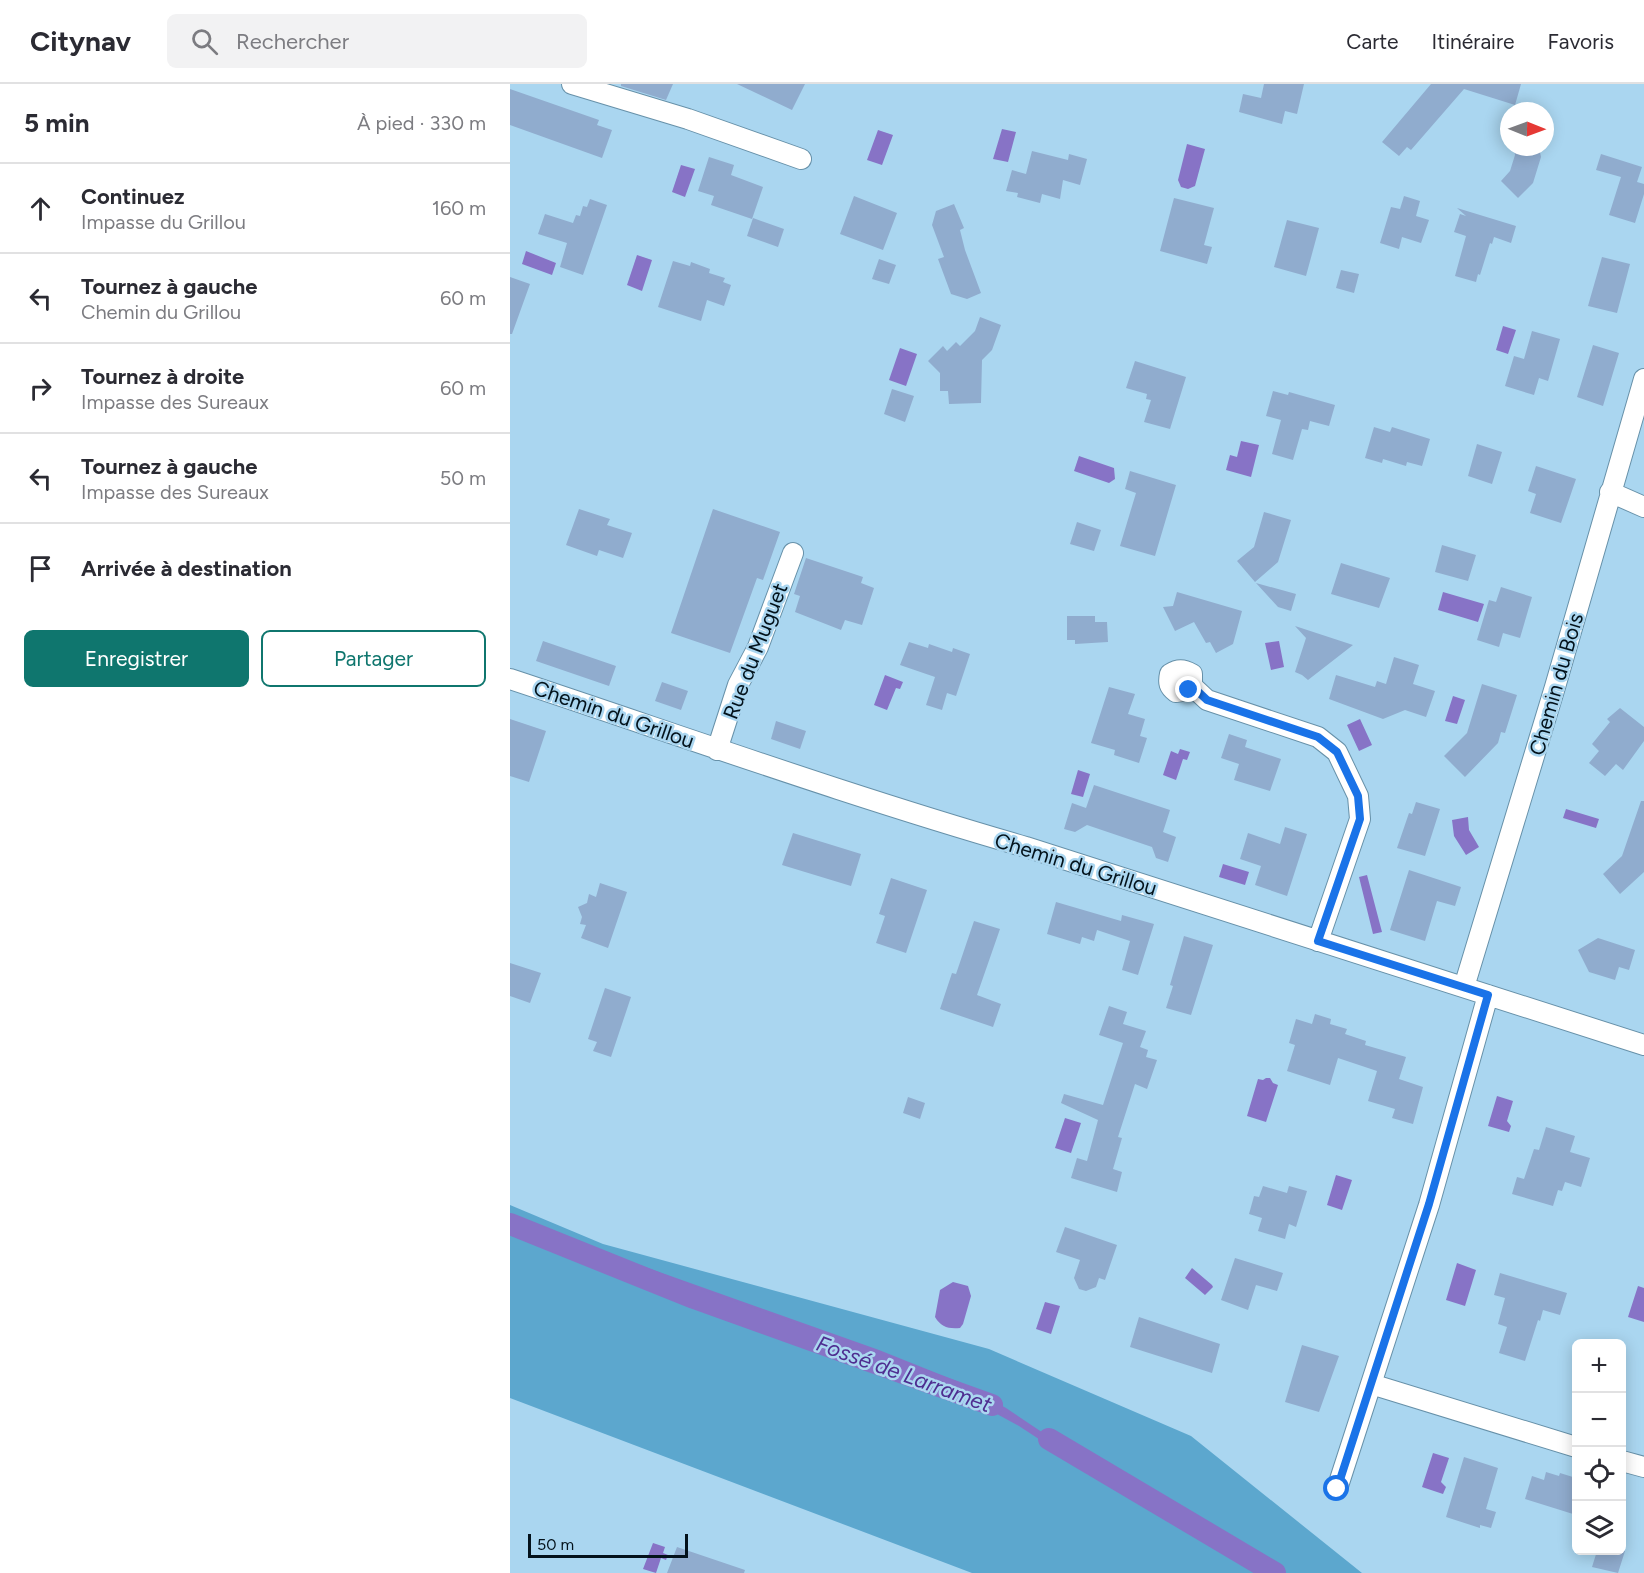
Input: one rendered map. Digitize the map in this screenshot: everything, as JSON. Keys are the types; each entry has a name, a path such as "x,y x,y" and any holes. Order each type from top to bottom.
{"street":[{"path":"572,84 687,119 801,159"},
{"name":"Chemin du Bois","path":"1464,987 1552,699 1644,379"},
{"path":"1610,492 1644,507"},
{"name":"Rue du Muguet","path":"717,750 738,685 758,647 792,553"},
{"name":"Chemin du Grillou","path":"510,679 871,800 1026,847 1644,1045"},
{"path":"1192,686 1207,700 1318,737 1337,752 1358,796 1360,819 1318,941"},
{"path":"1337,1489 1429,1204 1488,995"},
{"path":"1371,1384 1572,1446"},
{"path":"1626,1462 1644,1467"}],"shaded area":[{"path":"1002,129 1016,132 1008,162 993,159"},
{"path":"878,130 893,135 882,165 867,160"},
{"path":"1187,144 1205,149 1195,186 1188,189 1181,187 1178,180"},
{"path":"681,165 695,169 685,197 672,192"},
{"path":"526,251 556,263 552,275 522,264"},
{"path":"637,255 652,260 642,291 627,285"},
{"path":"1503,326 1516,330 1508,354 1496,350"},
{"path":"900,348 917,354 906,386 889,380"},
{"path":"1241,441 1259,445 1251,477 1226,470 1230,455 1237,457"},
{"path":"1079,456 1114,468 1115,479 1109,483 1074,471"},
{"path":"1443,592 1484,604 1478,622 1438,610"},
{"path":"1279,641 1284,667 1271,670 1265,643"},
{"path":"885,675 903,682 900,689 896,688 887,710 874,705"},
{"path":"1453,696 1465,700 1457,724 1445,721"},
{"path":"1360,719 1372,745 1359,751 1347,725"},
{"path":"1180,749 1190,752 1187,760 1183,759 1176,780 1163,775 1171,751 1178,754"},
{"path":"1078,770 1090,774 1083,797 1071,794"},
{"path":"1566,809 1599,819 1596,828 1563,818"},
{"path":"1468,817 1469,830 1479,847 1466,855 1454,836 1452,820"},
{"path":"1223,864 1249,872 1245,885 1219,877"},
{"path":"1367,875 1382,932 1373,934 1359,877"},
{"path":"1270,1078 1278,1085 1266,1122 1247,1116 1258,1079"},
{"path":"1497,1096 1513,1101 1507,1121 1511,1126 1509,1132 1488,1126"},
{"path":"1065,1118 1081,1123 1071,1153 1055,1148"},
{"path":"1336,1175 1352,1180 1342,1210 1327,1205"},
{"path":"510,1205 603,1244 989,1349 1191,1436 1362,1573 972,1573 510,1398"},
{"path":"510,1219 879,1350 959,1382 1006,1408 1073,1453 1189,1523 1188,1530 1077,1464 1019,1426 942,1384 774,1320 510,1226"},
{"path":"1457,1263 1476,1270 1465,1306 1446,1300"},
{"path":"1192,1268 1213,1287 1205,1295 1185,1278"},
{"path":"953,1282 968,1286 971,1296 960,1328 945,1327 935,1317 940,1290"},
{"path":"1638,1286 1644,1288 1644,1322 1628,1317"},
{"path":"1045,1302 1060,1306 1051,1334 1036,1329"},
{"path":"1433,1453 1449,1458 1441,1482 1446,1487 1443,1494 1422,1487"},
{"path":"653,1543 665,1547 663,1553 668,1555 666,1560 661,1558 656,1573 643,1569"}],"building":[{"path":"621,84 673,84 666,100 621,86"},
{"path":"737,84 805,84 792,110"},
{"path":"1264,84 1304,84 1297,114 1285,111 1282,124 1239,112 1243,94 1261,98"},
{"path":"1431,84 1521,84 1516,102 1505,102 1464,89 1411,150 1407,147 1399,156 1382,142"},
{"path":"510,89 599,120 597,125 612,130 602,158 510,125"},
{"path":"1032,151 1068,160 1069,154 1087,159 1080,185 1063,180 1060,199 1042,194 1040,203 1017,197 1018,193 1006,191 1012,170 1026,174"},
{"path":"1601,154 1642,167 1637,182 1644,184 1644,194 1635,223 1609,215 1621,177 1596,170"},
{"path":"1515,156 1541,156 1533,183 1518,198 1501,181 1510,171"},
{"path":"709,157 734,165 731,175 763,187 752,219 711,205 714,196 698,191"},
{"path":"854,196 897,213 883,250 840,234"},
{"path":"1404,196 1420,201 1416,216 1429,220 1421,243 1402,237 1399,249 1380,243 1391,207 1400,209"},
{"path":"1174,198 1214,208 1204,245 1212,247 1207,264 1160,251"},
{"path":"590,199 607,205 583,275 560,267 567,243 538,234 545,214 573,223 576,215 580,216 583,206 587,207"},
{"path":"954,204 964,228 960,230 965,250 981,293 967,299 951,294 938,259 944,257 932,225 936,211"},
{"path":"1457,208 1516,226 1511,243 1494,237 1476,282 1455,276 1466,236 1454,232 1460,214 1466,216"},
{"path":"753,218 784,229 778,247 747,236"},
{"path":"1287,220 1319,228 1306,276 1274,267"},
{"path":"1602,257 1630,264 1617,313 1588,306"},
{"path":"879,259 896,265 889,284 872,279"},
{"path":"673,261 690,266 691,262 710,269 709,273 725,278 723,282 731,285 724,306 707,300 701,321 658,307"},
{"path":"1341,270 1359,274 1354,293 1336,288"},
{"path":"510,277 530,284 512,334 510,334"},
{"path":"980,317 1001,325 992,350 982,360 981,403 949,404 948,391 940,391 940,373 928,361 943,346 947,351 956,342 960,346 975,331"},
{"path":"1532,331 1560,339 1548,381 1539,378 1534,395 1505,386 1514,356 1524,359"},
{"path":"1593,345 1619,353 1603,406 1577,397"},
{"path":"1135,361 1186,377 1170,429 1144,422 1151,400 1146,399 1147,394 1126,388"},
{"path":"892,389 914,396 905,422 884,414"},
{"path":"1273,391 1288,395 1289,392 1335,405 1329,426 1310,421 1308,430 1302,429 1293,460 1272,454 1281,420 1266,416"},
{"path":"1374,427 1390,432 1392,427 1430,439 1422,466 1407,462 1406,466 1383,459 1382,463 1365,458"},
{"path":"1477,444 1502,452 1492,484 1468,476"},
{"path":"1536,466 1576,479 1561,523 1530,513 1536,494 1528,491"},
{"path":"1130,471 1176,485 1155,556 1120,546 1136,493 1125,489"},
{"path":"579,509 610,519 607,525 632,533 623,558 599,550 597,556 566,545"},
{"path":"713,509 780,532 763,580 757,578 730,653 671,633"},
{"path":"1264,512 1291,520 1278,562 1255,582 1237,561 1254,547"},
{"path":"1077,522 1101,530 1094,551 1070,544"},
{"path":"1442,545 1476,555 1468,581 1435,572"},
{"path":"806,558 863,577 861,583 874,588 862,625 845,620 841,630 795,612 800,596 794,594"},
{"path":"1341,563 1390,578 1379,608 1331,594"},
{"path":"1256,583 1296,594 1291,611 1278,607"},
{"path":"1501,587 1532,597 1520,638 1503,633 1499,647 1477,640 1489,600 1496,602"},
{"path":"1177,592 1242,611 1233,644 1216,653 1210,642 1206,643 1194,622 1175,631 1163,607 1173,606"},
{"path":"1067,616 1095,616 1095,622 1107,622 1108,642 1075,644 1075,640 1067,640"},
{"path":"1295,626 1353,645 1308,680 1295,672 1306,638"},
{"path":"543,641 616,666 609,686 536,661"},
{"path":"909,642 928,648 929,644 952,652 953,648 970,654 956,696 947,693 942,710 926,705 935,677 900,665"},
{"path":"1394,657 1419,665 1413,684 1435,691 1426,717 1405,710 1383,719 1329,699 1336,675 1375,687 1377,681 1386,684"},
{"path":"662,682 688,691 681,710 655,701"},
{"path":"1482,684 1517,695 1505,733 1501,732 1498,743 1465,777 1444,756 1467,733"},
{"path":"1109,687 1135,694 1128,714 1145,719 1140,736 1147,738 1139,763 1114,755 1115,750 1091,743"},
{"path":"1620,708 1644,727 1644,741 1623,770 1616,764 1605,776 1589,763 1599,751 1592,744 1610,722 1607,719"},
{"path":"510,719 546,731 529,782 510,776"},
{"path":"776,721 806,731 800,749 771,739"},
{"path":"1229,734 1247,740 1245,747 1281,759 1270,791 1234,780 1239,764 1221,758"},
{"path":"1094,785 1170,810 1163,832 1176,837 1168,862 1156,858 1152,847 1087,825 1075,832 1064,829 1072,803 1086,808"},
{"path":"1641,801 1644,801 1644,872 1620,894 1603,874 1622,856"},
{"path":"1416,802 1440,809 1425,856 1397,848 1409,813 1412,814"},
{"path":"1285,827 1307,834 1287,896 1255,885 1261,866 1240,859 1248,833 1280,844"},
{"path":"793,833 861,854 851,886 782,865"},
{"path":"1409,870 1461,887 1455,906 1437,901 1425,941 1390,930"},
{"path":"891,878 927,890 906,953 876,943 885,916 879,914"},
{"path":"600,883 627,892 608,948 581,938 586,925 580,924 582,917 578,907 587,903 589,894 596,897"},
{"path":"1056,902 1121,921 1122,915 1154,924 1138,975 1122,970 1130,941 1097,930 1094,941 1082,937 1080,944 1047,934"},
{"path":"974,921 1000,929 977,995 1001,1004 993,1027 940,1009 952,973 956,974"},
{"path":"1184,936 1213,945 1191,1015 1166,1008"},
{"path":"1598,938 1635,950 1629,970 1619,967 1615,980 1589,972 1578,950"},
{"path":"510,963 541,973 530,1003 510,996"},
{"path":"605,988 631,997 611,1057 593,1051 597,1042 588,1039"},
{"path":"1109,1006 1127,1012 1123,1024 1146,1031 1140,1047 1148,1050 1146,1057 1157,1060 1147,1089 1135,1084 1118,1137 1122,1138 1113,1169 1122,1172 1117,1192 1071,1178 1077,1158 1087,1161 1098,1120 1061,1103 1064,1094 1103,1105 1123,1043 1099,1035"},
{"path":"1315,1014 1331,1019 1330,1024 1347,1029 1345,1034 1366,1041 1365,1045 1406,1057 1399,1079 1423,1087 1413,1124 1392,1118 1395,1109 1368,1101 1377,1071 1338,1058 1330,1085 1287,1071 1295,1045 1289,1043 1296,1019 1312,1024"},
{"path":"908,1097 925,1103 920,1119 903,1113"},
{"path":"1546,1127 1575,1136 1570,1152 1590,1158 1581,1187 1565,1182 1562,1191 1558,1190 1553,1206 1512,1194 1517,1177 1524,1179 1534,1149 1539,1150"},
{"path":"1263,1186 1287,1193 1289,1186 1307,1191 1296,1227 1289,1224 1285,1239 1258,1231 1262,1218 1249,1214 1254,1196 1259,1197"},
{"path":"1065,1227 1117,1245 1105,1280 1099,1278 1096,1287 1086,1291 1079,1289 1074,1278 1080,1260 1056,1252"},
{"path":"1235,1258 1283,1273 1277,1291 1256,1285 1248,1310 1221,1300"},
{"path":"1500,1273 1567,1293 1560,1315 1543,1310 1525,1361 1499,1353 1507,1327 1498,1324 1505,1298 1494,1295"},
{"path":"1139,1317 1220,1344 1212,1373 1130,1347"},
{"path":"1302,1345 1339,1356 1319,1412 1285,1402"},
{"path":"1464,1457 1498,1468 1486,1509 1496,1512 1491,1528 1480,1525 1480,1528 1446,1517"},
{"path":"1546,1472 1572,1477 1572,1514 1525,1499 1532,1476 1544,1480"},
{"path":"677,1547 745,1570 744,1573 667,1573"},
{"path":"1596,1555 1624,1555 1618,1573 1592,1567"}],"waterway":[{"name":"Fossé de Larramet","path":"510,1224 694,1298 992,1405"},
{"name":"Fossé de Larramet","path":"1049,1439 1275,1573"}],"route":[{"path":"1189,690 1192,686 1207,700 1318,737 1337,752 1358,796 1360,819 1318,941 1488,995 1429,1204 1337,1489"}]}
